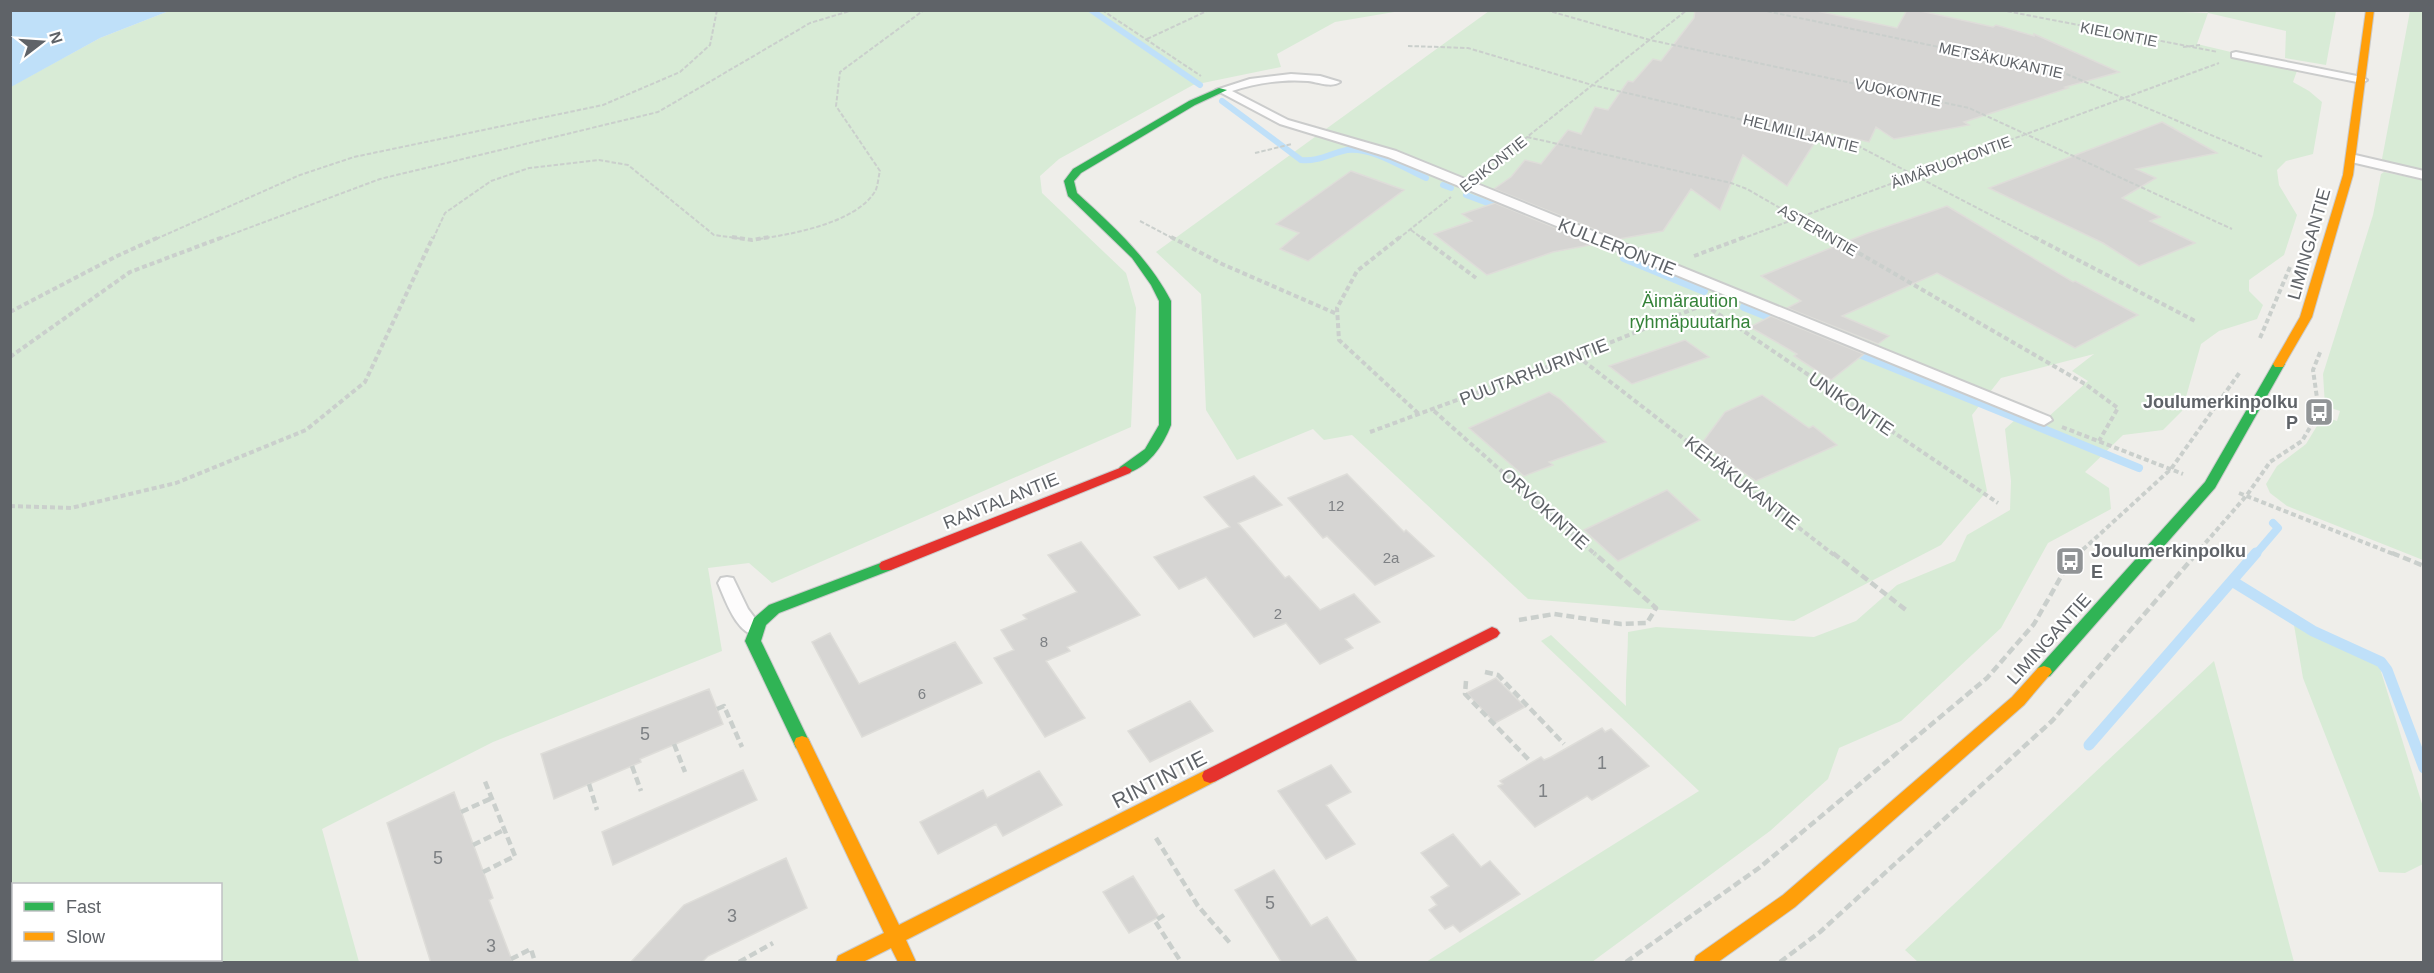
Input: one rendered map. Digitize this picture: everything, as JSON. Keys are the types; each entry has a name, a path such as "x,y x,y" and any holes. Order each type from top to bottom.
{"street":[{"name":"LIMINGANTIE","path":"1702,963 1789,901 2018,701 2210,485 2306,317 2348,175 2370,10"},
{"name":"RANTALANTIE","path":"754,629 762,617 774,609 1031,509 1129,468 1147,456 1160,441 1165,424 1166,301 1160,286 1146,267 1072,194 1070,181 1077,171 1192,103 1222,90"},
{"path":"754,629 753,640 907,963"},
{"name":"RINTINTIE","path":"845,963 1492,633"}],"lane":[{"path":"2236,55 2362,80"},
{"path":"1222,90 1265,78 1303,77 1334,82"},
{"name":"KULLERONTIE","path":"1222,90 1284,122 1392,154 2044,420"},
{"path":"2351,158 2424,175"},
{"path":"727,583 740,612 754,629"}],"path":[{"path":"10,312 117,256 300,174 354,157 603,105 669,77 680,72 710,45 717,10"},
{"path":"10,357 130,272 380,179 658,112 810,23 854,10"},
{"path":"10,506 71,508 176,483 306,430 365,382 445,213 491,180 529,168 567,162 599,160 628,165 714,235 752,240 793,234 857,211 875,192 880,171 836,106 840,72 924,10"},
{"path":"1102,10 1222,90"},
{"path":"1146,39 1209,10"},
{"name":"VUOKONTIE","path":"1546,10 1650,40 1957,104 1978,111 2232,229"},
{"name":"ESIKONTIE","path":"1420,415 1339,340 1336,308 1357,271 1687,10"},
{"name":"METSÄKUKANTIE","path":"1761,10 2054,70 2126,98 2263,157"},
{"name":"KIELONTIE","path":"2001,10 2183,47 2236,55"},
{"path":"2183,47 2200,45"},
{"name":"HELMILILJANTIE","path":"1408,46 1468,48 1592,85 1869,150 2197,322"},
{"name":"ÄIMÄRUOHONTIE","path":"1665,267 2126,98 2236,55"},
{"name":"ASTERINTIE","path":"1527,137 1740,185 2085,384 2118,408 2099,441"},
{"path":"1255,153 1293,144"},
{"path":"1134,218 1222,264 1337,314"},
{"path":"1411,230 1476,278"},
{"path":"2259,341 2290,265"},
{"name":"PUUTARHURINTIE","path":"1370,432 1434,411 1731,294"},
{"name":"UNIKONTIE","path":"1704,305 1998,503"},
{"name":"KEHÄKUKANTIE","path":"1577,356 1906,610"},
{"path":"1626,963 1759,868 1987,678 2034,624 2070,561 2170,469 2240,372"},
{"name":"ORVOKINTIE","path":"1434,411 1656,608 1647,623 1621,624 1554,614 1543,616"},
{"path":"2044,420 2170,469"},
{"path":"2247,495 2424,566"},
{"path":"1485,672 1498,675 1564,744"},
{"path":"1466,681 1465,694 1529,760"},
{"path":"717,709 724,706 742,747"},
{"path":"674,744 685,772"},
{"path":"632,766 640,791"},
{"path":"483,872 514,856 484,779"},
{"path":"589,784 597,810"},
{"path":"461,812 492,798"},
{"path":"1140,812 1198,906 1230,943"},
{"path":"473,845 504,830"},
{"path":"1164,915 1155,921 1181,963"},
{"path":"739,963 773,943"},
{"path":"511,959 531,949 535,963"}],"green space":[{"name":"Äimäraution ryhmäpuutarha","path":"2133,10 2207,13 2212,10 2336,11 2326,65 2285,58 2286,31 2208,13 2197,44 2298,68 2293,82 2322,102 2313,154 2286,161 2277,170 2279,185 2297,215 2284,255 2249,280 2249,291 2263,305 2257,319 2219,331 2201,344 2182,411 2163,430 2123,435 2085,472 2109,488 2111,509 2048,543 2001,628 1901,721 1839,748 1828,779 1770,831 1592,962 1426,962 1699,791 1541,641 1551,635 1626,706 1628,632 1656,627 1814,637 1856,621 1897,585 1955,561 1967,535 2010,510 2011,481 2005,429 2016,419 2037,427 2088,381 2072,371 2094,354 2001,378 1972,415 1987,491 1941,545 1794,621 1528,599 1352,435 1324,440 1313,429 1237,460 1206,410 1201,294 1156,252 1489,11"},
{"path":"169,11 1400,11 1335,22 1277,54 1281,67 1193,85 1059,159 1040,176 1042,193 1126,273 1136,308 1131,427 772,583 749,563 708,568 722,651 493,742 322,829 359,962 11,962 10,87 100,38"},
{"path":"2410,11 2423,11 2423,171 2390,164 2382,159"},
{"path":"2384,172 2423,180 2423,560 2287,506 2270,493 2266,484 2277,466 2306,444 2323,416 2337,421 2340,411 2325,406 2323,374 2373,215 2381,174"},
{"path":"2294,625 2378,662 2423,807 2423,864 2405,873 2379,872 2303,678"},
{"path":"2214,661 2294,962 1918,962 1905,950"}],"water":[{"path":"11,10 169,11 100,38 11,87"}],"building":[{"path":"1695,10 1812,10 1897,28 1907,10 1916,10 1993,27 1996,25 2034,36 2034,34 2119,72 2065,87 2068,88 1964,122 1969,125 1894,139 1876,127 1869,142 1822,131 1787,186 1743,155 1720,210 1691,189 1663,231 1619,239 1494,189 1511,177 1525,160 1541,164 1568,130 1581,134 1595,107 1608,110 1628,81 1633,82 1653,59 1661,61 1694,18"},
{"path":"2162,122 2217,153 2136,169 2156,178 2122,198 2160,217 2150,221 2195,243 2139,266 2103,243 1989,188"},
{"path":"1351,171 1404,190 1308,261 1280,249 1299,233 1276,224"},
{"path":"1495,203 1595,244 1553,252 1487,275 1434,234 1472,221 1462,214"},
{"path":"1947,206 2073,282 2138,315 2075,348 1937,273 1842,316 1889,336 1878,344 1787,308 1801,301 1761,276 1868,233"},
{"path":"1771,316 1864,354 1831,380 1794,356 1797,354 1750,327"},
{"path":"1685,340 1709,357 1632,384 1609,366"},
{"path":"1549,392 1560,399 1606,442 1549,462 1553,465 1524,476 1469,428"},
{"path":"1762,395 1809,428 1813,426 1837,445 1756,481 1702,443 1725,412"},
{"path":"1347,474 1404,532 1406,530 1434,556 1375,585 1327,536 1323,538 1288,498"},
{"path":"1254,476 1282,505 1238,523 1285,578 1289,576 1320,610 1354,594 1380,622 1345,639 1353,648 1320,664 1286,623 1254,637 1206,577 1179,589 1154,557 1230,527 1204,497"},
{"path":"1667,490 1700,520 1618,561 1584,530"},
{"path":"1081,542 1140,615 1067,647 1070,651 1046,661 1085,718 1045,737 994,658 1014,650 1001,630 1027,619 1023,615 1077,592 1048,555"},
{"path":"830,633 859,684 955,642 982,683 862,737 812,642"},
{"path":"1496,678 1525,707 1495,723 1467,693"},
{"path":"709,689 723,724 554,799 541,754"},
{"path":"1190,701 1213,731 1150,762 1128,731"},
{"path":"1602,728 1605,732 1611,729 1649,766 1592,800 1587,796 1535,827 1498,786 1503,784 1500,781 1541,757 1544,760 1551,757"},
{"path":"1331,765 1351,792 1326,805 1355,844 1326,859 1278,791"},
{"path":"743,770 757,800 613,865 602,832"},
{"path":"1039,771 1062,805 1003,836 996,824 938,854 920,822 983,790 987,798"},
{"path":"454,792 493,898 489,900 513,963 431,963 387,823"},
{"path":"1453,834 1481,867 1490,861 1520,894 1460,932 1453,925 1445,929 1429,910 1437,905 1431,897 1449,886 1421,853"},
{"path":"786,858 807,908 708,956 701,963 630,963 684,905"},
{"path":"1274,870 1311,926 1327,917 1358,963 1282,963 1235,890"},
{"path":"1133,876 1159,917 1129,933 1103,892"}],"waterway":[{"path":"1091,10 1200,85"},
{"path":"1222,101 1301,160 1313,160 1347,150 1357,150 1388,159 1426,178"},
{"path":"1443,185 1451,188"},
{"path":"1466,195 1501,208"},
{"path":"1624,258 1704,291"},
{"path":"1744,307 1779,321"},
{"path":"1852,351 2139,468"},
{"path":"2255,555 2278,528 2273,523"},
{"path":"2089,745 2256,553"},
{"path":"2232,581 2313,631 2381,662 2387,670 2424,768"}],"traffic: fast":[{"path":"1125,470 1150,452 1165,425 1165,301 1157,285 1136,256 1112,230 1072,194 1069,181 1077,171 1192,103 1222,90"},
{"path":"2044,672 2210,485 2279,364"},
{"path":"802,743 753,641 759,622 774,609 886,566"}],"traffic: slow":[{"path":"2279,364 2306,317 2348,175 2370,10"},
{"path":"1703,962 1789,901 2018,701 2044,672"},
{"path":"802,743 907,962"},
{"path":"845,962 1210,776"}],"traffic: jam":[{"path":"886,566 1125,470"},
{"path":"1210,776 1492,633"}],"place":[{"name":"Joulumerkinpolku P","path":"2319,412"},
{"name":"Joulumerkinpolku E","path":"2070,561"}]}
